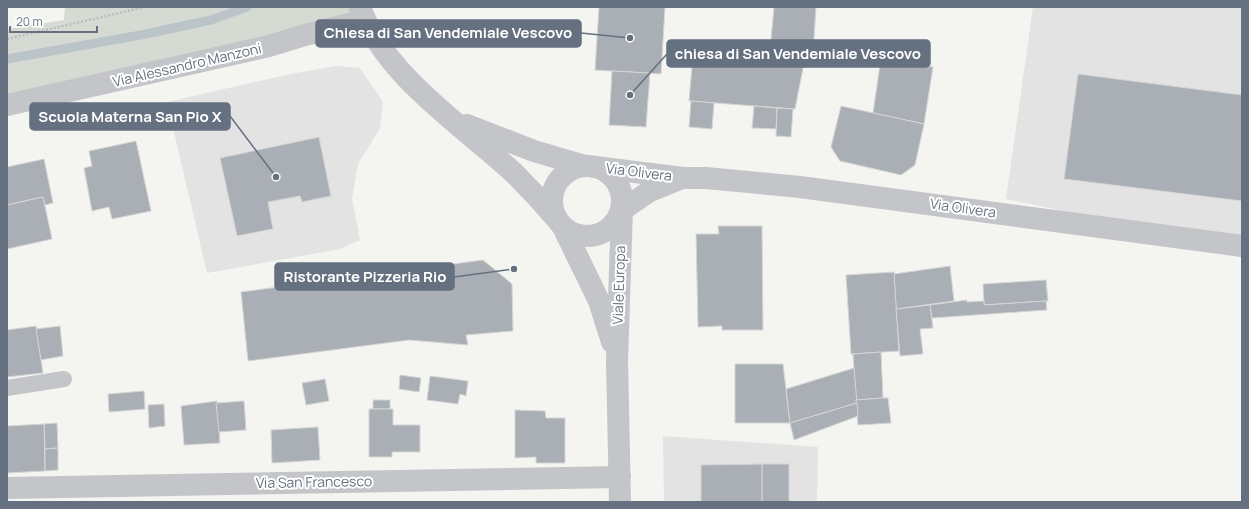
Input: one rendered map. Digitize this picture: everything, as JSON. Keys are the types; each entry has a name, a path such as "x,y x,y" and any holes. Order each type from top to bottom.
{"street":[{"name":"Viale Europa","path":"363,14 383,49 404,75 513,173 538,197 559,222 599,301 617,361"},
{"name":"Via Alessandro Manzoni","path":"7,105 269,46 363,14"},
{"name":"Viale Europa","path":"452,119 534,152 590,166"},
{"name":"Via Olivera","path":"590,166 683,178 706,178 800,187 1242,246"},
{"path":"590,166 606,171 614,178 620,188 622,210 617,221 608,230 597,235 585,237 573,234 559,222 552,206 552,195 556,184 564,175 573,169 590,166"},
{"name":"Via Olivera","path":"622,210 650,191 683,178"},
{"name":"Viale Europa","path":"620,502 617,361 622,210"},
{"name":"Via San Francesco","path":"7,488 620,477"}],"lane":[{"path":"7,388 64,379"}],"path":[{"path":"7,39 145,7"}],"shaded area":[{"path":"65,7 360,7 365,20 159,71 7,116 7,29 64,20"},
{"path":"1033,7 1242,7 1242,246 1200,240 1006,199"},
{"path":"337,66 360,68 383,102 380,128 358,164 352,198 360,240 340,249 207,273 167,102 290,74"},
{"path":"663,436 818,447 817,502 664,502"}],"building":[{"path":"599,7 665,7 661,74 595,70"},
{"path":"774,7 816,7 813,53 770,50"},
{"path":"694,44 806,53 795,109 689,101"},
{"path":"881,58 933,67 924,124 873,113"},
{"path":"612,71 650,73 646,127 609,125"},
{"path":"1078,74 1242,95 1242,201 1064,179"},
{"path":"691,101 714,103 712,129 689,127"},
{"path":"754,106 777,108 776,129 752,128"},
{"path":"841,106 924,124 915,165 901,175 840,161 831,147"},
{"path":"777,108 793,109 791,137 776,136"},
{"path":"319,137 331,196 302,202 300,196 268,202 273,229 237,236 220,158"},
{"path":"136,141 151,211 112,219 109,207 92,211 84,168 92,166 89,151"},
{"path":"44,159 53,203 45,205 43,197 7,205 7,167"},
{"path":"43,197 52,239 7,249 7,205"},
{"path":"718,226 762,226 763,330 722,330 722,326 698,327 696,234 719,234"},
{"path":"483,260 512,284 513,331 466,335 468,345 409,340 248,361 241,292"},
{"path":"950,266 954,301 896,309 894,274"},
{"path":"894,272 899,351 851,354 846,275"},
{"path":"1046,280 1048,301 984,305 983,284"},
{"path":"967,300 967,302 984,301 984,305 1046,301 1047,310 932,318 930,305"},
{"path":"930,305 933,328 920,329 923,354 900,356 896,309"},
{"path":"36,326 43,373 7,377 7,330"},
{"path":"60,326 63,356 41,360 36,329"},
{"path":"881,352 883,398 856,400 853,354"},
{"path":"735,364 783,364 790,423 735,423"},
{"path":"854,368 857,403 790,423 786,389"},
{"path":"400,375 421,378 419,392 399,389"},
{"path":"430,376 468,381 466,396 460,394 458,404 427,400"},
{"path":"325,379 329,401 306,405 302,383"},
{"path":"144,391 145,409 109,412 108,394"},
{"path":"888,398 891,423 858,425 856,400"},
{"path":"373,400 390,400 390,409 373,409"},
{"path":"217,401 220,443 184,445 181,406"},
{"path":"244,401 246,430 219,432 216,403"},
{"path":"857,403 858,416 794,440 790,423"},
{"path":"164,404 165,426 149,428 148,405"},
{"path":"369,409 393,409 393,425 420,425 420,452 392,452 392,457 369,457"},
{"path":"515,410 545,411 546,418 565,418 565,463 536,463 536,457 515,458"},
{"path":"57,423 58,448 45,449 44,424"},
{"path":"44,424 45,471 7,473 7,426"},
{"path":"318,427 320,460 272,463 271,430"},
{"path":"58,448 58,470 45,471 45,449"},
{"path":"762,464 789,464 789,502 762,502"},
{"path":"762,464 762,502 701,502 701,465"}],"waterway":[{"path":"7,59 141,35 211,20 247,7"}],"place":[{"name":"Chiesa di San Vendemiale Vescovo","path":"630,38"},
{"name":"chiesa di San Vendemiale Vescovo","path":"630,95"},
{"name":"Scuola Materna San Pio X","path":"276,177"},
{"name":"Ristorante Pizzeria Rio","path":"514,269"}]}
